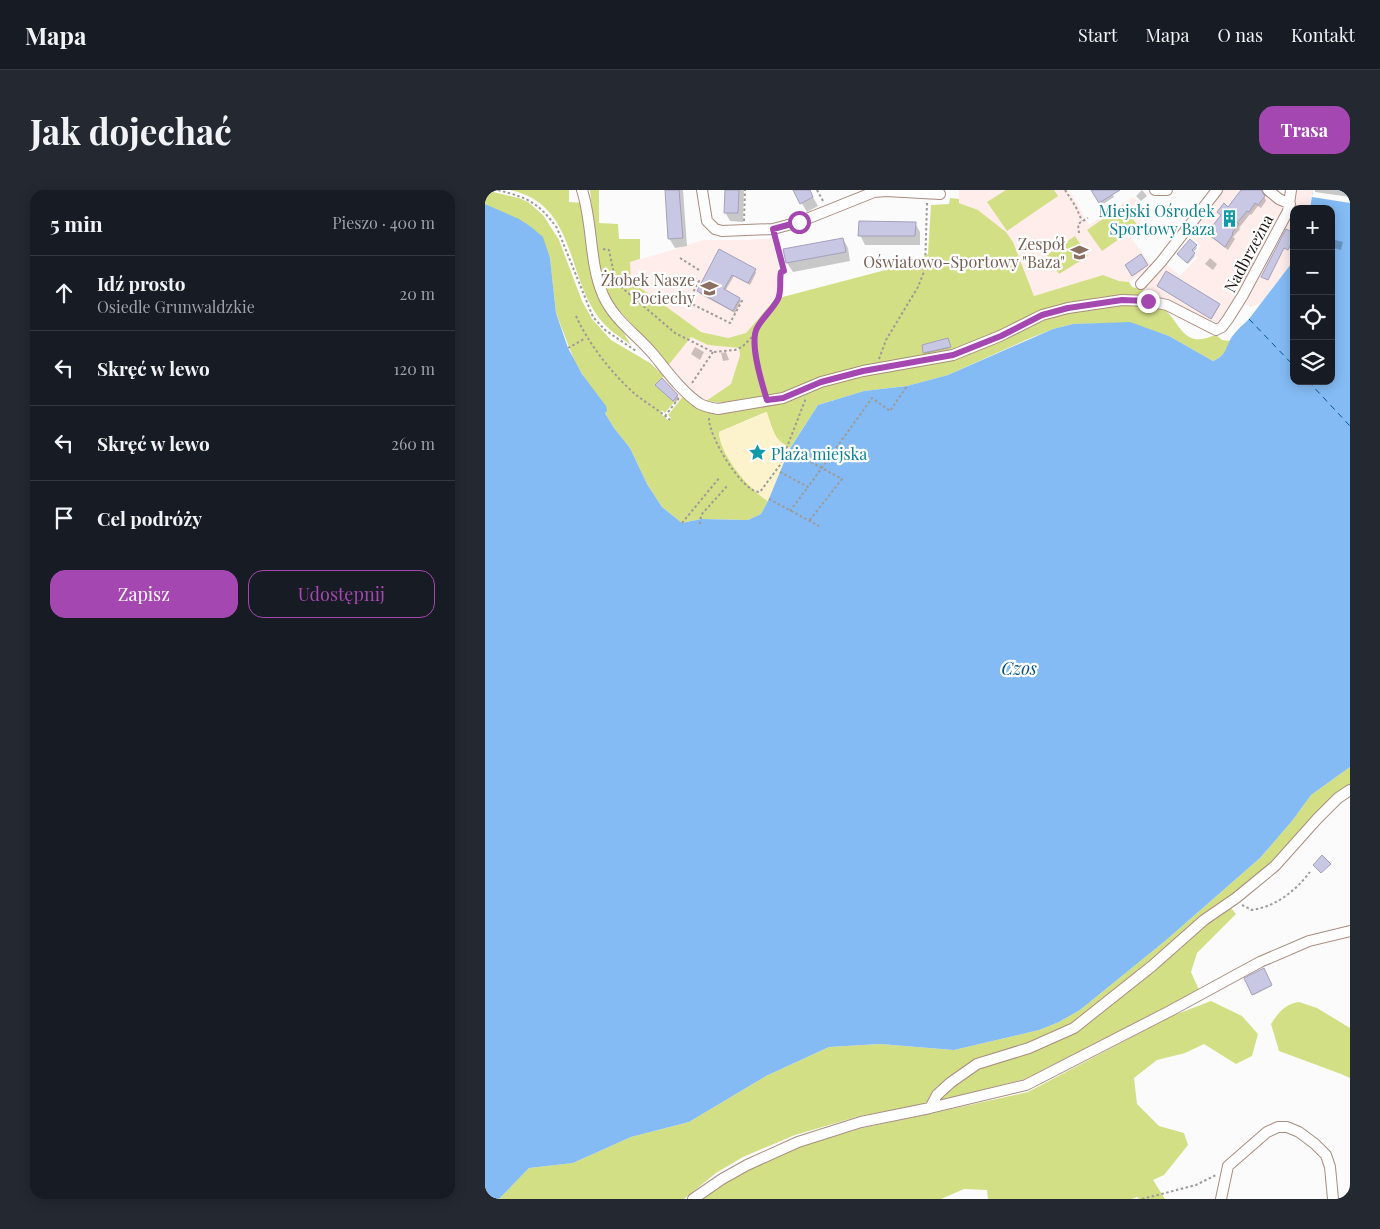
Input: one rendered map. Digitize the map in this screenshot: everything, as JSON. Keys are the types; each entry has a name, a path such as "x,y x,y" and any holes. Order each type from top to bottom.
{"street":[{"path":"582,190 586,203 598,281 604,297 617,316 653,354 668,374 701,404 709,408 734,407 783,398 812,386 863,371 880,369"},
{"path":"702,190 705,217 711,226 722,231 773,229 799,222 874,192 940,194"},
{"path":"1155,190 1167,190"},
{"path":"1141,284 1161,262 1217,190"},
{"path":"1268,190 1279,199 1290,204"},
{"name":"Nadbrzeżna","path":"880,369 953,355 1001,336 1042,315 1068,308 1122,300 1148,301 1167,305 1213,329 1222,328 1243,295 1290,204 1291,190"},
{"path":"930,1108 937,1095 977,1064 1029,1048 1073,1028 1152,966 1204,920 1236,898 1275,866 1317,819 1338,798 1350,790"},
{"path":"693,1199 747,1165 798,1142 861,1122 1026,1085 1285,950 1309,941 1350,931"},
{"path":"1221,1199 1228,1166 1267,1132 1278,1127 1287,1127 1299,1132 1326,1155 1330,1167 1333,1199"}],"path":[{"path":"498,190 529,200 548,217 557,228 579,283"},
{"path":"744,231 745,190"},
{"path":"817,190 828,210"},
{"path":"1065,190 1082,221"},
{"path":"880,369 879,361 886,340 918,288 925,269 928,206"},
{"path":"1079,234 1077,226 1088,218"},
{"path":"767,400 759,376 754,340 756,329 778,298 779,278 781,272 784,271 773,229"},
{"path":"593,247 609,250 614,274 620,286 675,333 713,352 735,350 742,347 755,334"},
{"path":"680,258 699,270"},
{"path":"694,278 699,281 688,302 731,323 743,299"},
{"path":"576,316 587,338 615,373 635,394 670,420"},
{"path":"568,348 584,339"},
{"path":"693,381 713,352"},
{"path":"709,408 709,422 726,460 747,487 755,492 760,492 780,464 812,386"},
{"path":"790,511 872,398 890,411 907,386"},
{"path":"665,416 674,404"},
{"path":"789,450 842,479 809,521"},
{"path":"780,472 808,487"},
{"path":"682,523 720,477"},
{"path":"700,524 701,516 728,484"},
{"path":"769,498 819,526"},
{"path":"1239,902 1247,909 1263,908 1292,892 1310,872"},
{"path":"1142,1199 1196,1185 1212,1178 1228,1166"}],"shaded area":[{"name":"Zespół Oświatowo-Sportowy \"Baza\"","path":"959,190 1069,190 1089,225 1133,197 1139,202 1141,210 1140,227 1128,234 1153,267 1129,282 1119,281 1103,275 1034,296 1013,242 1006,232 978,210 959,203"},
{"path":"1220,190 1265,190 1281,202 1283,214 1220,325 1145,298 1143,290 1165,263 1180,276 1197,258 1195,253 1201,246 1187,234"},
{"path":"1296,190 1313,190 1311,205 1293,205"},
{"path":"1290,214 1290,265 1261,303 1251,307 1245,304"},
{"name":"Żłobek Nasze Pociechy","path":"772,238 778,266 777,295 746,333 728,338 701,332 630,281 630,262 703,240"},
{"path":"691,337 708,345 739,348 740,355 731,384 706,401 689,389 676,404 655,385 664,376 667,367"}],"green space":[{"path":"485,190 519,198 528,202 543,215 559,240 582,301 592,319 611,340 650,363 664,376 655,385 674,402 665,413 662,410 660,413 669,421 671,418 668,415 685,394 701,410 717,415 831,382 973,352 1032,323 1059,314 1094,307 1128,304 1157,306 1169,314 1182,331 1194,339 1205,339 1216,335 1222,340 1230,341 1224,353 1213,361 1169,336 1130,323 1073,324 1053,329 1028,339 948,375 907,386 864,391 818,405 790,448 784,445 774,433 766,412 719,432 724,451 737,471 760,496 768,501 761,514 748,520 701,519 682,523 662,507 647,484 630,448 614,428 574,360 556,313 550,258 530,226 485,204"},
{"path":"510,190 569,190 569,202 584,203 608,307 631,345 602,322 588,301 567,243 558,225 547,210 531,198"},
{"path":"590,190 599,190 599,223 618,224 619,239 640,239 640,259 630,262 631,281 701,332 728,338 746,333 775,299 916,262 928,254 931,205 949,204 950,198 959,199 959,203 978,210 1006,232 1013,242 1034,296 1103,275 1119,281 1129,282 1132,287 1143,290 1145,298 1085,301 967,347 786,394 733,404 706,401 731,384 740,355 739,348 708,345 691,337 667,367 650,344 607,297 596,255"},
{"path":"1006,190 1054,190 1058,196 1007,231 987,202"},
{"path":"1123,205 1138,226 1102,251 1087,230"},
{"path":"1075,236 1088,256 1059,274 1047,255"},
{"path":"1350,767 1350,785 1322,807 1267,867 1227,903 1236,914 1197,953 1191,972 1199,990 1025,1079 929,1103 860,1116 795,1135 743,1157 716,1173 684,1199 499,1199 529,1168 573,1163 631,1137 689,1122 766,1076 829,1047 880,1044 954,1050 1039,1030 1059,1022 1080,1010 1165,941 1260,858 1292,821 1311,795"},
{"path":"1211,1001 1242,1016 1258,1034 1252,1056 1236,1064 1204,1044 1185,1053 1157,1060 1134,1078 1137,1104 1159,1126 1184,1133 1188,1145 1164,1175 1153,1180 1165,1199 1139,1199 1137,1197 1132,1199 988,1199 987,1190 964,1189 941,1199 701,1199 750,1168 800,1147 862,1128 1028,1092 1172,1016"},
{"path":"1299,1002 1317,1008 1350,1028 1350,1078 1279,1051 1271,1024 1282,1010"}],"sand":[{"name":"Plaża miejska","path":"767,412 777,438 790,448 768,501 760,496 736,471 724,451 719,432"}],"water":[{"name":"Czos","path":"1313,190 1350,190 1350,767 1311,795 1292,821 1260,858 1165,941 1080,1010 1059,1022 1039,1030 954,1050 880,1044 829,1047 766,1076 689,1122 631,1137 573,1163 529,1168 499,1199 485,1199 485,204 519,219 543,237 550,258 556,313 568,348 582,374 606,406 607,411 605,413 630,448 647,484 662,507 682,523 701,519 748,520 761,514 789,450 818,405 864,391 907,386 948,375 1053,329 1073,324 1130,322 1169,336 1213,361 1223,354 1234,334 1249,319 1290,265 1290,385 1335,385 1335,205 1311,205"}],"pier":[{"path":"1313,190 1350,190 1350,203 1312,197"}],"building":[{"path":"665,190 679,190 683,238 668,239"},
{"path":"725,190 739,190 738,213 724,213"},
{"path":"793,190 810,190 813,197 800,204"},
{"path":"1091,190 1120,190 1099,203"},
{"name":"Miejski Ośrodek Sportowy Baza","path":"1241,190 1261,190 1265,196 1258,205 1255,203 1249,212 1247,211 1237,223 1239,224 1225,247 1207,233 1221,215 1217,212 1224,203 1228,207"},
{"path":"859,221 916,222 915,236 858,236"},
{"path":"1286,229 1290,231 1290,246 1288,250 1284,248 1268,280 1261,277"},
{"path":"843,238 846,252 786,263 783,249"},
{"path":"1190,239 1197,245 1192,250 1195,253 1187,263 1177,254"},
{"path":"719,249 756,269 748,283 732,275 724,289 740,298 733,311 697,291"},
{"path":"1141,254 1148,265 1132,276 1125,265"},
{"path":"1166,271 1220,304 1211,319 1157,286"},
{"path":"948,338 951,347 923,353 922,345"},
{"path":"662,378 678,395 673,401 655,385"},
{"path":"1322,855 1331,864 1321,873 1313,865"},
{"path":"1264,968 1272,985 1252,995 1244,978"}],"ferry route":[{"path":"1249,319 1290,362"},
{"path":"1312,385 1350,426"}],"place":[{"name":"Miejski Ośrodek Sportowy Baza","path":"1229,219"},
{"name":"Zespół Oświatowo-Sportowy \"Baza\"","path":"1079,252"},
{"name":"Żłobek Nasze Pociechy","path":"709,288"},
{"name":"Plaża miejska","path":"757,453"}],"route":[{"path":"799,222 773,229 784,271 781,272 779,278 778,298 756,329 754,340 759,376 767,400 783,398 821,382 863,371 953,355 1001,336 1042,315 1068,308 1122,300 1148,301"}]}
